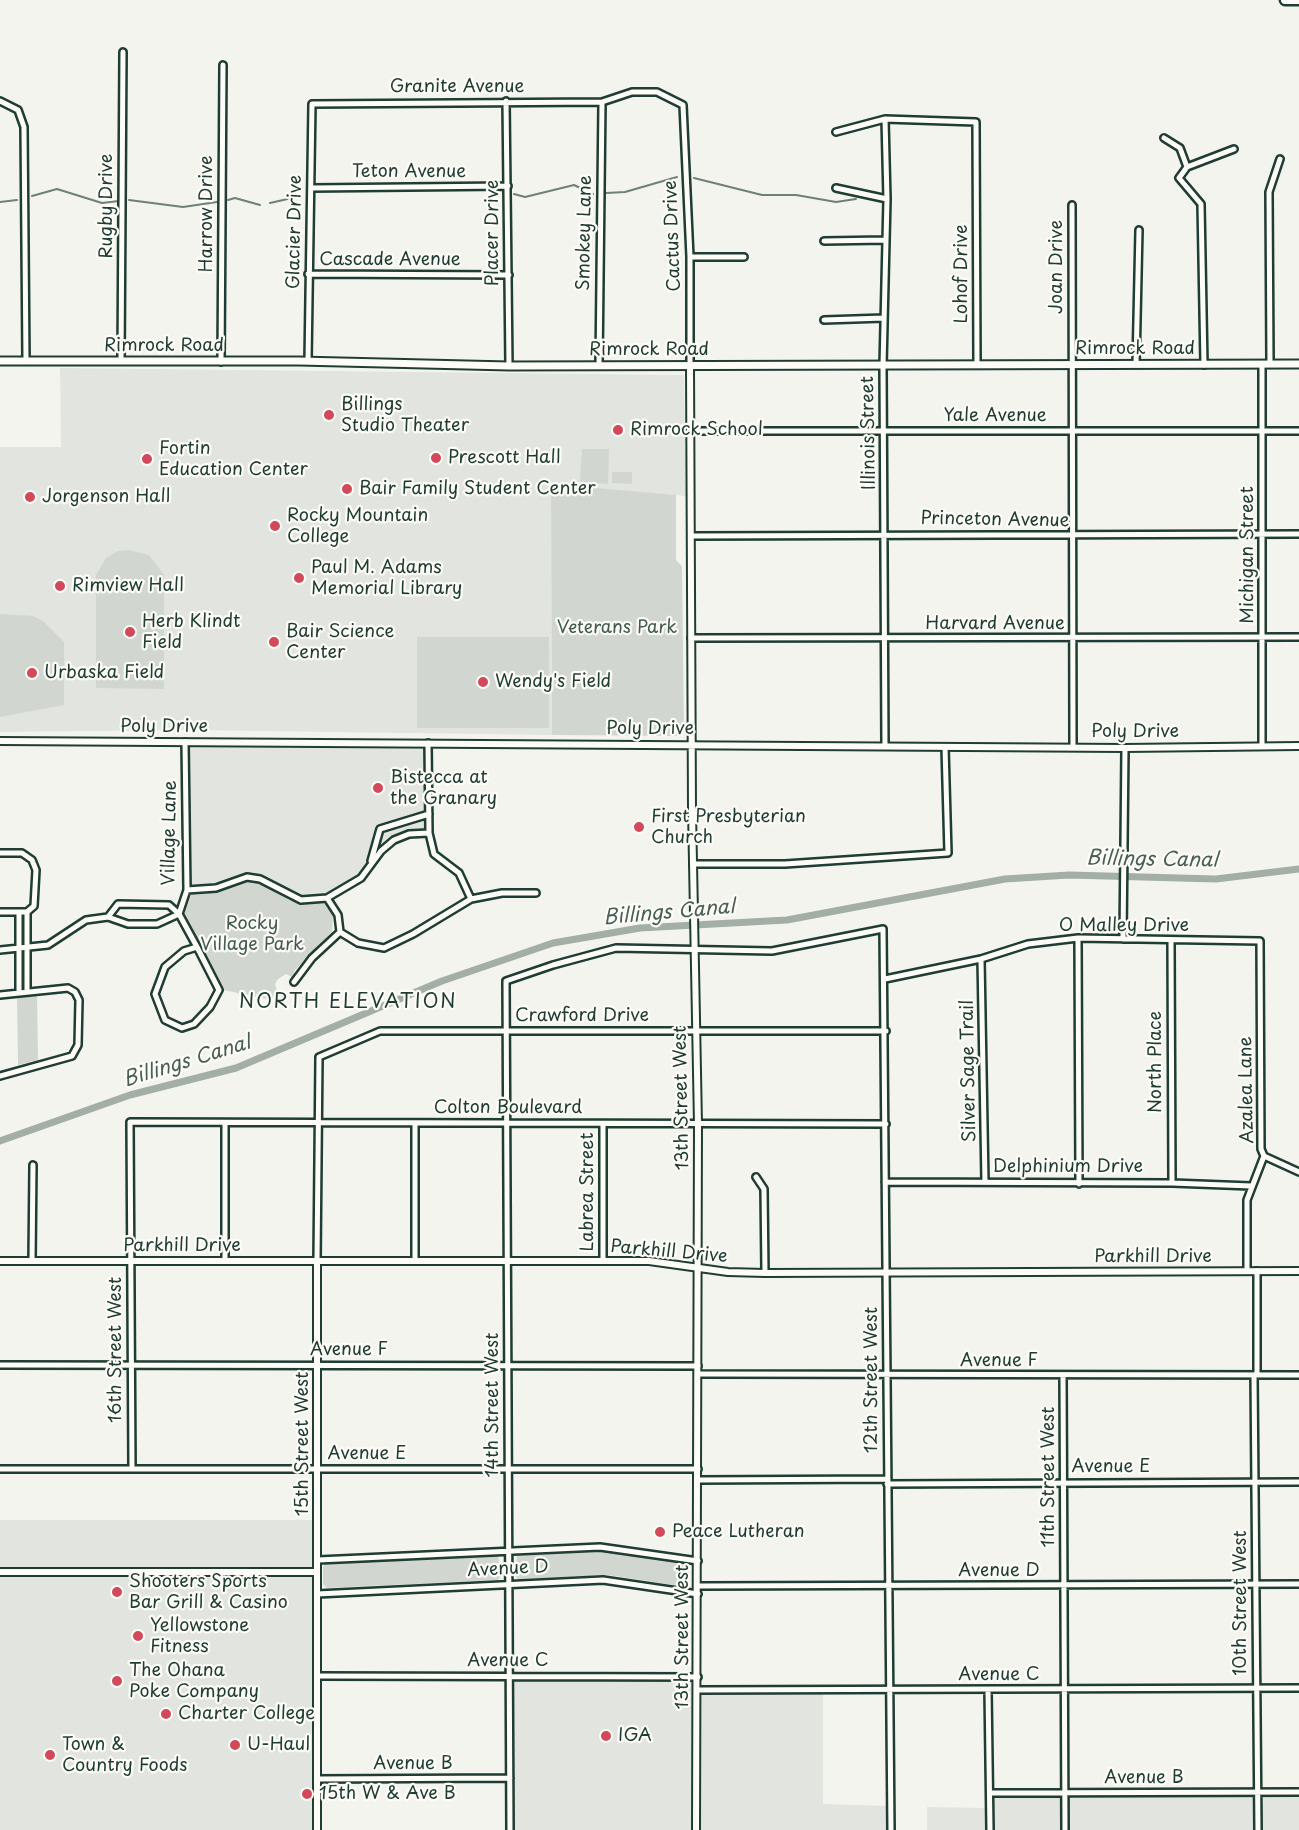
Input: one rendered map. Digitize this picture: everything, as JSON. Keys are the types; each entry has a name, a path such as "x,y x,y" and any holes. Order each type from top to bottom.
{"highway":[{"path":"1285,0 1299,0"}],"main road":[{"name":"Rimrock Road","path":"0,361 308,361 509,366 1299,364"}],"street":[{"name":"Rugby Drive","path":"121,361 123,52"},
{"name":"Harrow Drive","path":"221,362 223,65"},
{"name":"Granite Avenue","path":"312,104 602,102 632,92 657,92 683,105"},
{"path":"0,101 18,110 24,127 26,361"},
{"name":"Placer Drive","path":"506,101 509,366"},
{"name":"Smokey Lane","path":"599,366 602,102"},
{"name":"Glacier Drive","path":"308,361 312,104"},
{"name":"Cactus Drive","path":"683,105 690,257 690,365"},
{"path":"836,132 885,119"},
{"name":"Lohof Drive","path":"885,119 976,122 977,364"},
{"name":"Illinois Street","path":"885,119 887,199 883,431 886,534 885,747"},
{"path":"1164,138 1180,148 1187,166"},
{"path":"1204,364 1201,204 1179,178 1187,166 1234,149"},
{"path":"1270,364 1269,192 1280,159"},
{"name":"Teton Avenue","path":"311,188 508,186"},
{"path":"836,188 887,199"},
{"name":"Joan Drive","path":"1072,205 1073,747"},
{"path":"1136,364 1139,230"},
{"path":"824,241 885,240"},
{"path":"690,257 744,257"},
{"name":"Cascade Avenue","path":"308,274 508,275"},
{"path":"824,320 884,318"},
{"name":"Michigan Street","path":"1262,364 1262,746"},
{"name":"13th Street West","path":"690,365 693,864 698,1124 696,1830"},
{"name":"Yale Avenue","path":"691,431 1299,431"},
{"name":"Princeton Avenue","path":"691,536 1299,534"},
{"name":"Harvard Avenue","path":"691,638 1299,637"},
{"name":"Poly Drive","path":"0,741 1125,748 1299,746"},
{"name":"Village Lane","path":"179,914 187,890 185,742"},
{"path":"428,743 429,833 434,854 459,873 471,899"},
{"path":"693,864 785,864 948,854 945,747"},
{"path":"1124,939 1122,881 1125,748"},
{"path":"369,867 380,829 429,814"},
{"path":"187,890 216,888 247,877 260,879 301,900 327,898 361,878 381,850 394,840 409,834 429,833"},
{"path":"0,853 22,854 32,860 36,870 34,906 27,912 0,912"},
{"path":"340,932 358,943 384,948 413,934 471,899 502,893 536,893"},
{"path":"327,898 338,915 340,932"},
{"path":"108,917 118,904 169,905 179,914 197,947 219,990 210,1007 194,1024 182,1028 165,1020 155,994 165,967 184,951 197,947"},
{"path":"19,912 19,992"},
{"path":"27,912 27,991"},
{"path":"0,950 48,945 86,920 108,917 128,924 157,924 179,914"},
{"name":"12th Street West","path":"694,949 772,951 883,929 886,1031 887,1586 891,1830"},
{"path":"294,982 312,958 340,932"},
{"path":"1078,938 1079,1184"},
{"name":"O Malley Drive","path":"885,978 981,959 1028,944 1078,938 1171,941 1260,940"},
{"name":"Azalea Lane","path":"1247,1272 1247,1200 1264,1156 1261,1149 1260,940"},
{"name":"North Place","path":"1171,941 1172,1183"},
{"name":"14th Street West","path":"510,1830 506,981 553,964 616,948 694,949"},
{"name":"Silver Sage Trail","path":"981,959 985,1182"},
{"path":"0,994 68,988 75,992 79,1000 76,1051 72,1056 0,1076"},
{"name":"Crawford Drive","path":"319,1057 380,1031 886,1031"},
{"name":"15th Street West","path":"317,1830 319,1057"},
{"name":"Colton Boulevard","path":"130,1122 886,1124"},
{"name":"16th Street West","path":"130,1122 132,1469"},
{"path":"225,1123 225,1261"},
{"path":"415,1123 415,1261"},
{"name":"Labrea Street","path":"603,1124 603,1261"},
{"path":"1264,1156 1299,1172"},
{"path":"32,1261 33,1166"},
{"path":"756,1177 764,1189 765,1273"},
{"name":"Delphinium Drive","path":"885,1182 1172,1183 1251,1186"},
{"name":"Parkhill Drive","path":"0,1261 649,1261 728,1272 765,1273 1299,1271"},
{"name":"10th Street West","path":"1257,1272 1255,1483 1258,1830"},
{"name":"Avenue F","path":"0,1365 698,1366"},
{"name":"Avenue F","path":"698,1374 1299,1376"},
{"name":"11th Street West","path":"1063,1375 1065,1830"},
{"name":"Avenue E","path":"0,1469 698,1469"},
{"name":"Avenue E","path":"698,1480 1299,1482"},
{"name":"Avenue D","path":"318,1560 616,1547 698,1561"},
{"path":"0,1572 318,1572"},
{"name":"Avenue D","path":"318,1594 603,1580 698,1590 887,1586 1299,1584"},
{"name":"Avenue C","path":"317,1676 698,1677"},
{"name":"Avenue C","path":"698,1690 1065,1691 1299,1688"},
{"path":"988,1690 990,1830"},
{"name":"Avenue B","path":"317,1779 510,1778"},
{"name":"Avenue B","path":"990,1793 1299,1792"}],"shaded area":[{"name":"Rocky Mountain College","path":"60,368 684,375 686,496 551,485 552,735 187,730 0,732 0,447 61,447"},
{"path":"185,742 428,743 429,833 409,834 394,840 351,884 327,898 301,900 267,882 247,877 222,885 187,890"},
{"path":"0,1520 319,1520 317,1830 0,1830"},
{"path":"510,1676 698,1677 698,1690 823,1690 823,1804 891,1806 891,1830 510,1830"},
{"path":"1299,1792 1299,1830 927,1830 927,1807 990,1808 990,1793"}],"green space":[{"path":"582,449 609,449 608,484 580,482"},
{"path":"612,472 632,472 632,484 612,483"},
{"name":"Veterans Park","path":"551,484 676,495 676,560 682,566 684,731 680,736 552,735"},
{"name":"Herb Klindt Field","path":"129,550 149,555 164,575 164,689 96,688 96,575 106,558 118,551"},
{"name":"Urbaska Field","path":"0,614 33,616 43,621 64,642 64,705 0,717"},
{"name":"Wendy's Field","path":"417,637 549,637 549,728 417,728"},
{"name":"Rocky Village Park","path":"244,880 263,883 289,900 301,903 324,903 333,914 332,932 295,970 292,977 286,974 278,979 275,984 277,991 272,1000 223,990 183,917 192,893 213,890"},
{"path":"37,994 38,1060 18,1065 17,996"},
{"path":"609,1550 685,1562 689,1566 689,1584 686,1587 608,1575 518,1579 515,1576 517,1555"},
{"path":"498,1555 501,1576 498,1580 327,1588 323,1584 323,1567 327,1562"}],"waterway":[{"path":"606,193 625,192 677,177"},
{"path":"694,178 762,195 796,195 836,202 856,199"},
{"path":"514,194 525,197 574,185 593,194"},
{"path":"32,196 57,189 102,203 119,201"},
{"path":"270,203 301,196"},
{"path":"228,200 235,198 260,205"},
{"path":"0,202 17,200"},
{"path":"129,200 183,207 217,202"},
{"name":"Billings Canal","path":"0,1141 130,1095 236,1068 442,981 553,943 640,928 787,920 1005,879 1069,875 1216,879 1299,869"}],"place":[{"name":"Billings Studio Theater","path":"329,415"},
{"name":"Rimrock School","path":"618,430"},
{"name":"Prescott Hall","path":"436,458"},
{"name":"Fortin Education Center","path":"147,459"},
{"name":"Bair Family Student Center","path":"347,489"},
{"name":"Jorgenson Hall","path":"30,497"},
{"name":"Rocky Mountain College","path":"275,526"},
{"name":"Paul M. Adams Memorial Library","path":"299,578"},
{"name":"Rimview Hall","path":"60,586"},
{"name":"Herb Klindt Field","path":"130,632"},
{"name":"Bair Science Center","path":"274,642"},
{"name":"Urbaska Field","path":"32,673"},
{"name":"Wendy's Field","path":"483,682"},
{"name":"Bistecca at the Granary","path":"378,788"},
{"name":"First Presbyterian Church","path":"639,827"},
{"name":"Peace Lutheran","path":"660,1532"},
{"name":"Shooters Sports Bar Grill & Casino","path":"117,1592"},
{"name":"Yellowstone Fitness","path":"138,1636"},
{"name":"The Ohana Poke Company","path":"117,1681"},
{"name":"Charter College","path":"166,1714"},
{"name":"IGA","path":"606,1736"},
{"name":"U-Haul","path":"235,1745"},
{"name":"Town & Country Foods","path":"50,1755"},
{"name":"15th W & Ave B","path":"307,1794"}],"district":[{"name":"NORTH ELEVATION","path":"348,1002"}]}
